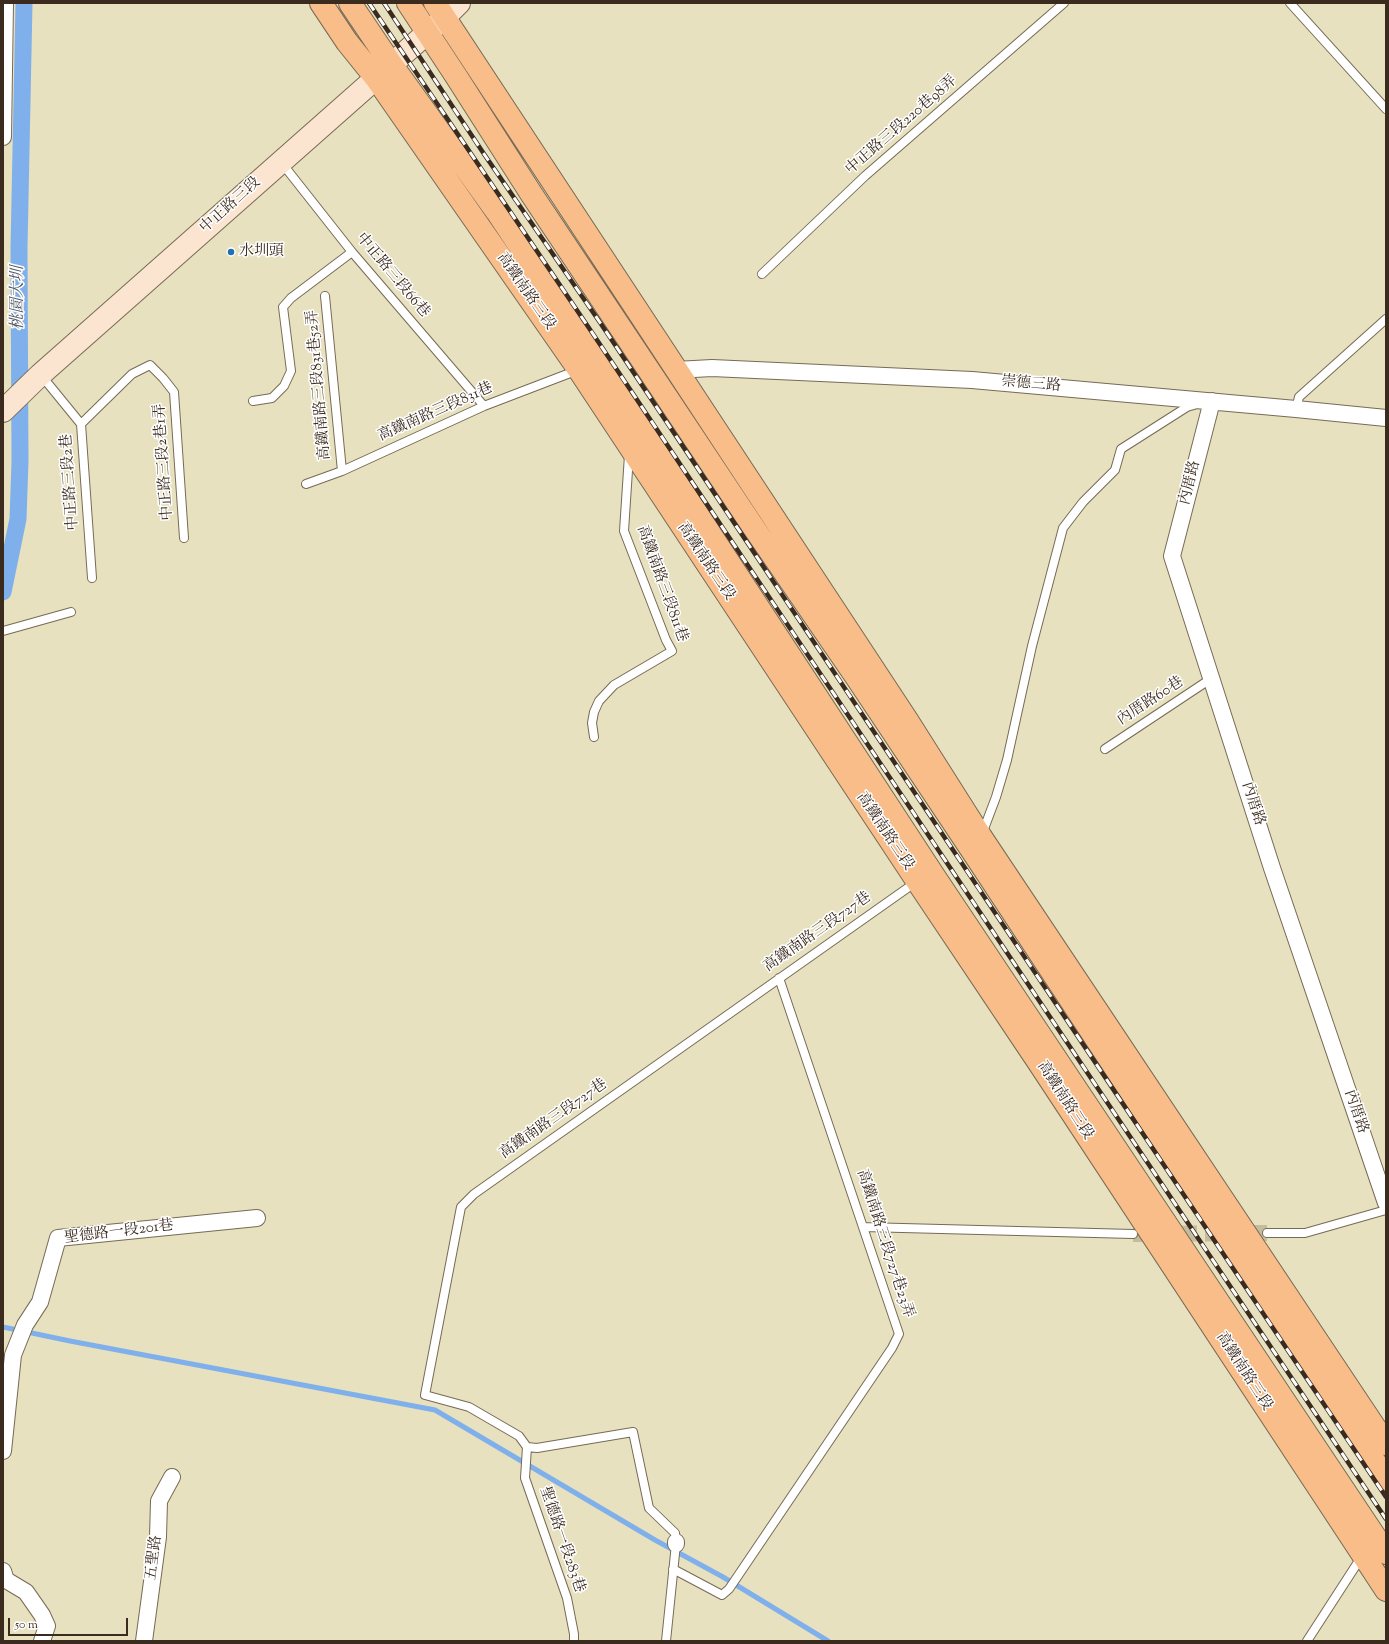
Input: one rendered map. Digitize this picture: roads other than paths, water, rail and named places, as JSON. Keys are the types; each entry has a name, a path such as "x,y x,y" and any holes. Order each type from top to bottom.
{"main road":[{"path":"321,3 347,42 383,71"},
{"path":"350,3 383,71"},
{"path":"408,3 532,195 745,515 856,678 1386,1479"},
{"path":"446,8 474,61 907,720 981,837 1386,1444"},
{"name":"中正路三段","path":"7,407 48,368 426,32 446,8"},
{"name":"高鐵南路三段","path":"383,71 630,448 1039,1062 1386,1590"},
{"name":"高鐵南路三段","path":"383,71 502,218 934,876 1386,1553"},
{"path":"856,678 907,720"}],"street":[{"path":"3,137 5,3"},
{"name":"崇德三路","path":"676,370 712,368 972,380 1296,408 1386,418"},
{"name":"內厝路","path":"1212,401 1172,556 1272,868 1386,1203"},
{"name":"聖德路一段201巷","path":"3,1451 13,1355 22,1331 40,1302 58,1238 256,1218"},
{"name":"五聖路","path":"144,1641 158,1537 160,1501 172,1477"},
{"path":"4,1576 26,1592 42,1615 47,1626 42,1641"}],"lane":[{"name":"中正路三段220巷98弄","path":"762,274 865,176 1064,3"},
{"path":"1290,3 1386,109"},
{"name":"中正路三段66巷","path":"281,161 352,252 484,406"},
{"path":"253,401 272,398 284,386 291,371 284,307 291,298 352,252"},
{"name":"高鐵南路三段831巷52弄","path":"325,296 342,471"},
{"path":"1296,408 1299,397 1386,318"},
{"name":"中正路三段2巷1弄","path":"81,424 132,374 150,365 163,378 174,392 184,538"},
{"name":"中正路三段2巷","path":"48,368 81,424 92,578"},
{"name":"高鐵南路三段831巷","path":"306,484 342,471 484,406 579,370"},
{"path":"981,837 996,797 1007,760 1032,646 1063,528 1083,502 1115,470 1121,449 1187,407 1212,401"},
{"name":"高鐵南路三段811巷","path":"594,737 592,723 594,712 599,701 614,685 672,651 666,640 624,531 630,448"},
{"path":"3,631 71,612"},
{"name":"內厝路60巷","path":"1105,749 1212,678"},
{"name":"高鐵南路三段727巷","path":"527,1447 518,1436 469,1407 425,1395 462,1207 474,1194 917,881"},
{"name":"高鐵南路三段727巷23弄","path":"673,1569 722,1595 729,1589 737,1575 892,1348 899,1334 779,978"},
{"path":"1267,1233 1305,1233 1386,1210"},
{"path":"864,1227 1133,1234"},
{"path":"527,1447 537,1448 633,1432 649,1508 675,1533 675,1548 666,1641"},
{"name":"聖德路一段283巷","path":"527,1447 525,1478 567,1598 574,1641"},
{"path":"1307,1641 1363,1555"}],"waterway":[{"name":"桃園大圳","path":"3,592 18,519 20,461 19,248 24,3"},
{"path":"3,1327 435,1410 655,1540 723,1577 828,1641"}],"tunnel":[{"path":"1133,1234 1267,1233"}],"railway":[{"path":"369,3 589,328 1386,1519"},
{"path":"384,3 484,154 599,321 1386,1497"}],"place":[{"name":"水圳頭","path":"231,252"}]}
